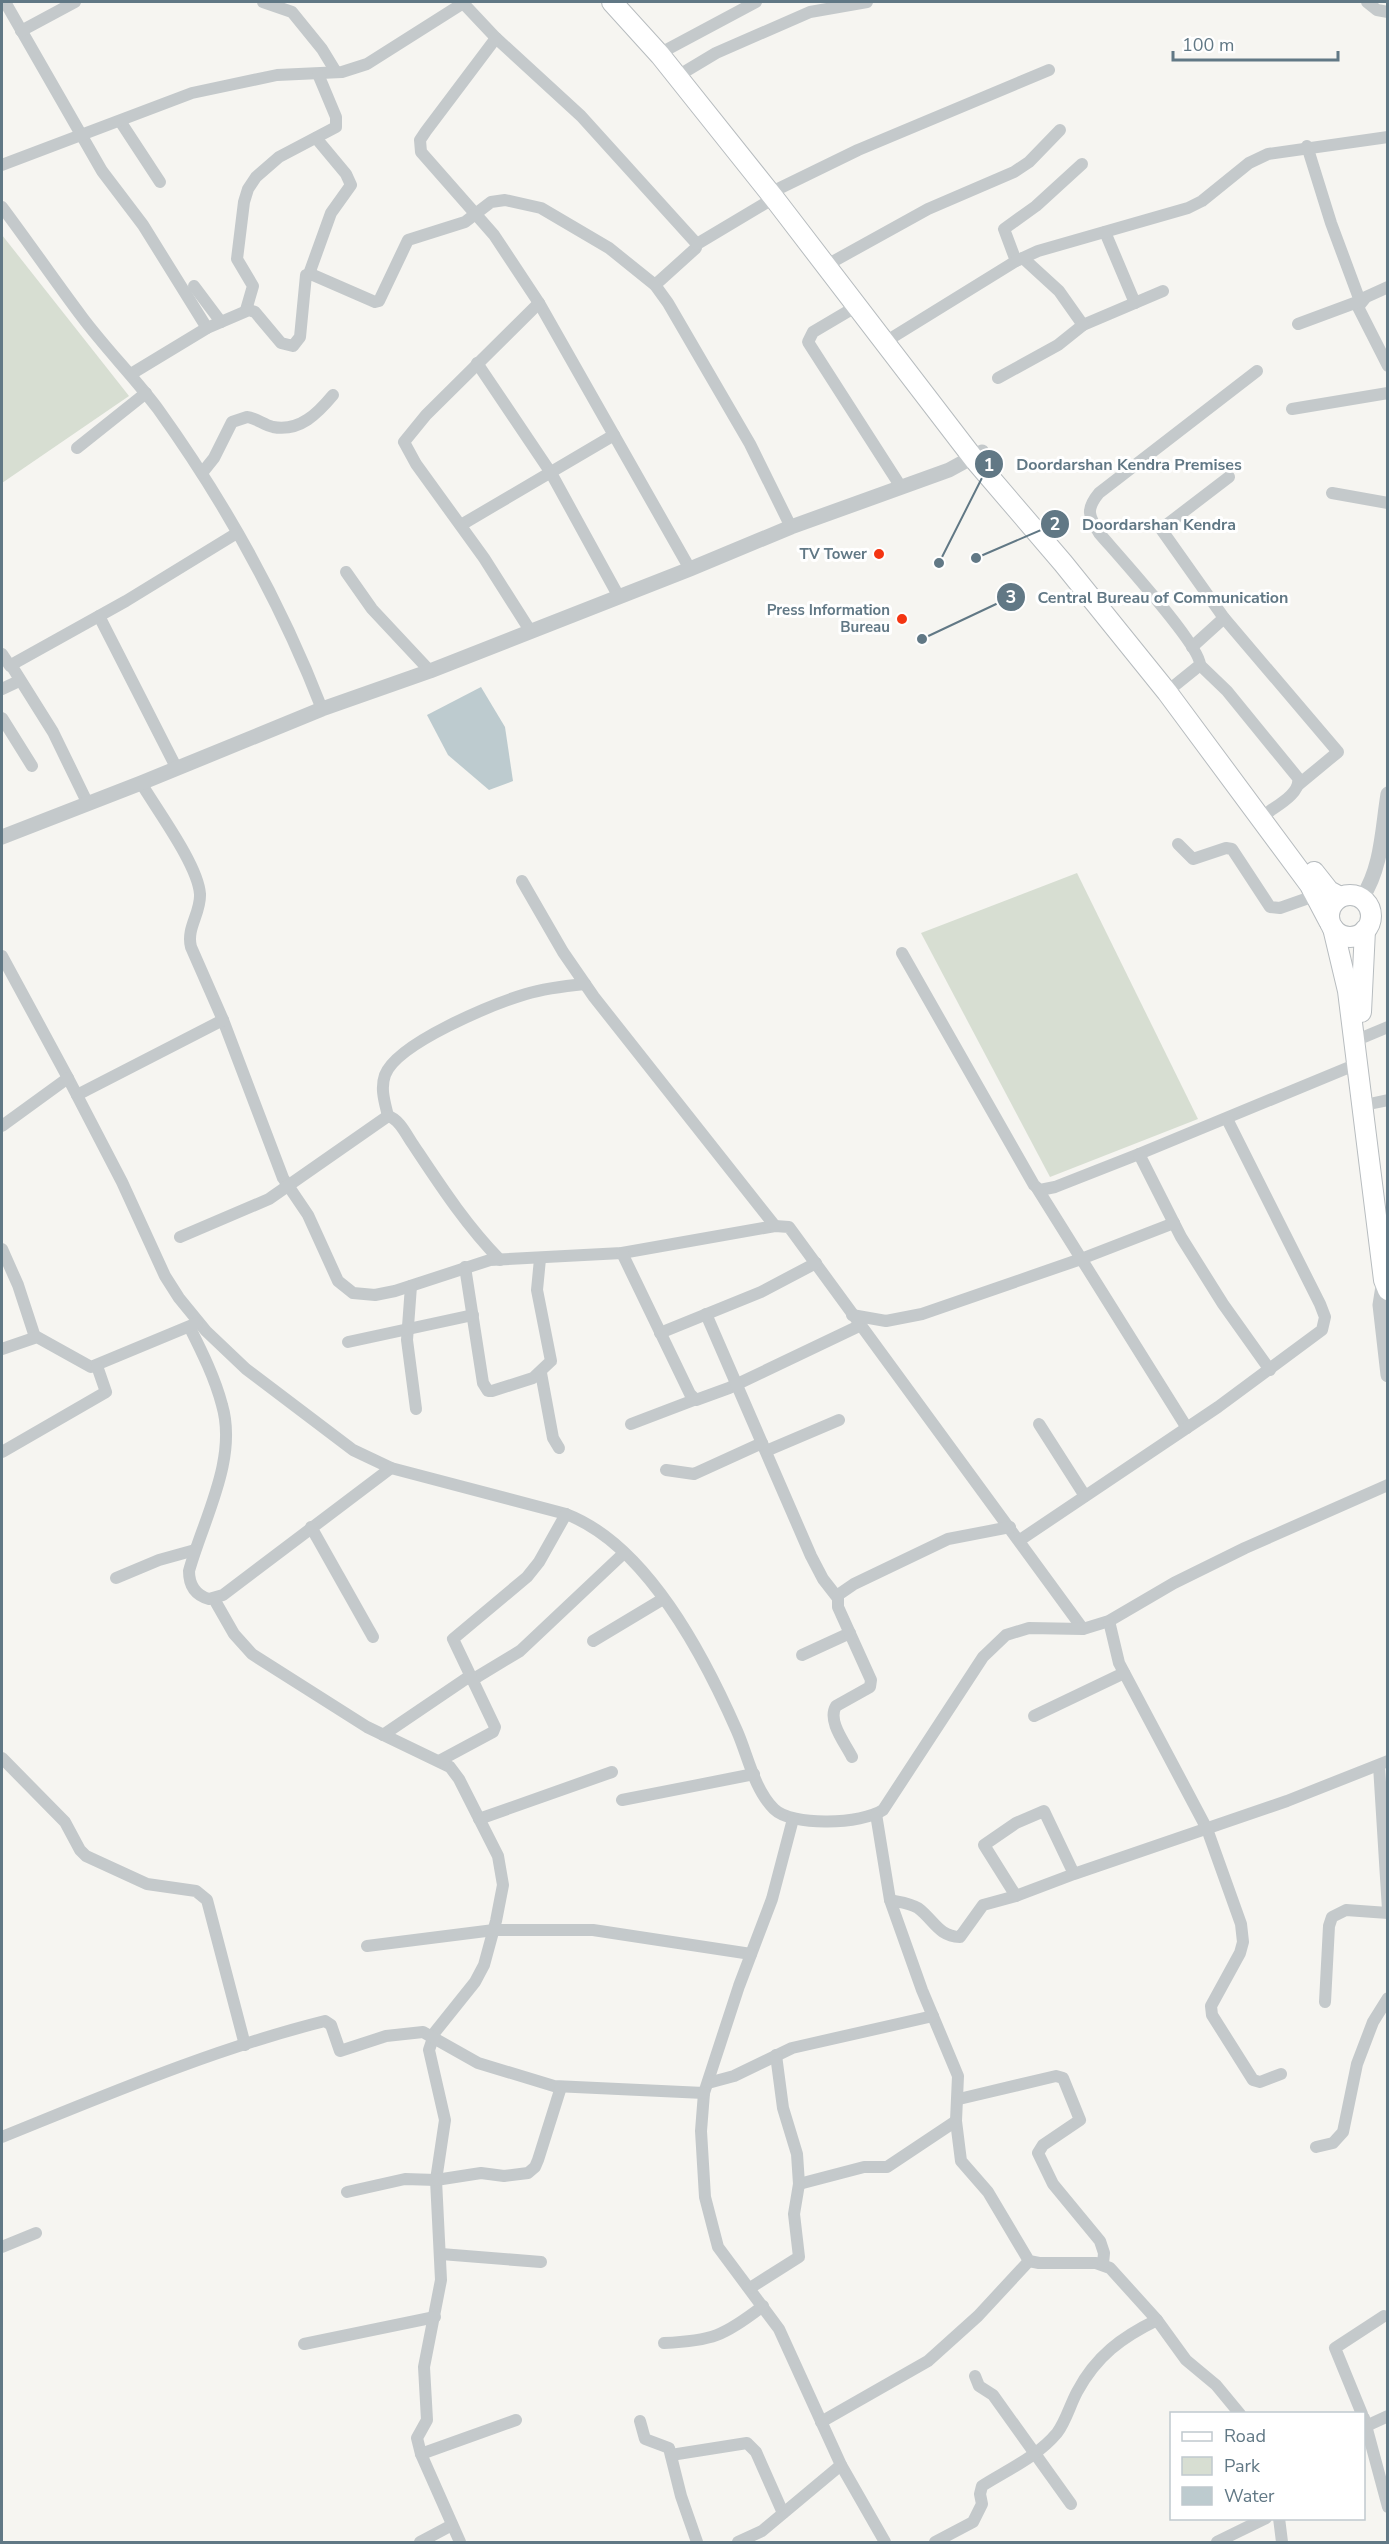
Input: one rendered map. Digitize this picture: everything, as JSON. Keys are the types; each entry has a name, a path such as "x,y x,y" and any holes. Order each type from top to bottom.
{"main road":[{"path":"612,2 660,55 834,261 893,337 978,455 1167,692 1317,895 1331,924 1345,975 1386,1285"},
{"path":"626,2 686,71 856,306 978,455 1174,686 1329,891 1340,897"},
{"path":"1365,930 1352,937 1344,936 1331,924 1331,907 1340,897 1351,895 1362,898 1370,910 1371,917 1365,930 1361,992 1364,1037 1381,1102 1388,1207"}],"street":[{"path":"5,2 80,134 113,187 143,225 207,328"},
{"path":"21,31 75,2"},
{"path":"263,2 287,9 296,16 322,49 336,72"},
{"path":"2,165 192,93 277,75 336,72 367,64 464,2 496,38 581,116 697,244"},
{"path":"668,50 734,6 756,2"},
{"path":"686,71 716,53 810,12 867,2"},
{"path":"1367,2 1377,10 1388,12"},
{"path":"496,38 426,130 419,145 426,159 501,245 539,303 690,569"},
{"path":"655,285 697,244 776,194 858,150 1049,70"},
{"path":"246,310 253,286 239,266 237,249 248,189 256,177 279,157 332,131 336,123 318,74"},
{"path":"120,121 160,182"},
{"path":"834,261 928,209 1014,172 1029,162 1060,130"},
{"path":"131,374 207,328 246,310 255,312 284,345 295,345 300,337 305,278 309,274 331,213 351,185 346,174 316,138"},
{"path":"893,337 1020,260 1052,245 1188,208 1202,201 1258,158 1307,146 1387,139"},
{"path":"1307,146 1330,223 1360,301 1360,313 1388,366"},
{"path":"1082,164 1036,206 1004,229 1020,260 1059,291 1083,325"},
{"path":"309,274 375,302 380,301 406,242 418,235 457,225 476,216 486,205 499,200 541,208 594,237 655,285 668,303 750,444 791,526"},
{"path":"2,207 83,318 146,393 202,473 237,533 293,641 321,709"},
{"path":"1105,232 1136,303"},
{"path":"194,286 220,322"},
{"path":"1298,324 1360,301 1388,287"},
{"path":"998,378 1058,345 1083,325 1163,291"},
{"path":"531,632 461,525 416,464 404,442 418,423 539,303"},
{"path":"856,306 813,332 808,342 901,487"},
{"path":"477,363 551,473 619,597"},
{"path":"1257,371 1099,494 1088,509 1099,533 1192,647 1200,665 1227,691 1298,778 1298,785"},
{"path":"77,448 146,393"},
{"path":"1292,409 1388,393"},
{"path":"202,473 214,458 232,422 246,417 274,427 299,424 319,411 333,394"},
{"path":"461,525 614,435"},
{"path":"2,834 177,769 321,709 430,671 531,632 791,526 901,487 978,455"},
{"path":"1229,477 1161,529 1224,618 1338,752 1270,811"},
{"path":"1332,494 1388,503"},
{"path":"10,666 99,616 237,533"},
{"path":"346,572 372,609 430,671"},
{"path":"99,616 177,769"},
{"path":"1192,647 1224,618"},
{"path":"2,654 53,732 87,802"},
{"path":"1174,686 1200,665"},
{"path":"2,689 19,681"},
{"path":"2,718 32,766"},
{"path":"141,783 192,868 198,885 200,907 189,942 223,1020 288,1186 308,1215 335,1275 345,1288 363,1295 411,1286 465,1267 500,1260 622,1253 775,1226 789,1227 859,1326 1020,1540 1083,1629"},
{"path":"1362,898 1378,866 1385,834 1388,794"},
{"path":"1178,844 1193,859 1226,848 1232,849 1270,907 1280,908 1317,895"},
{"path":"522,881 585,984 775,1226"},
{"path":"902,953 1037,1188 1187,1428"},
{"path":"2,956 5,973 68,1078 122,1182 165,1276 194,1325 223,1406 226,1436 219,1474 195,1550 189,1581 199,1595 214,1599 234,1634 252,1654 346,1715 450,1767 459,1779 498,1856 503,1877 494,1930 480,1974 433,2036 430,2057 445,2120 436,2180 441,2288 424,2367 427,2420 417,2438 421,2454 460,2542"},
{"path":"388,1116 383,1095 383,1081 391,1065 406,1051 450,1025 525,994 585,984"},
{"path":"77,1095 223,1020"},
{"path":"1364,1037 1388,1028"},
{"path":"1037,1188 1055,1187 1227,1119 1357,1064"},
{"path":"2,1126 68,1078"},
{"path":"180,1237 264,1202 388,1116"},
{"path":"388,1116 395,1119 406,1134 464,1221 500,1260"},
{"path":"1020,1540 1270,1370 1317,1336 1325,1324 1325,1317 1227,1119"},
{"path":"1139,1154 1174,1223 1223,1304 1270,1370"},
{"path":"852,1315 886,1320 922,1314 1081,1259 1174,1223"},
{"path":"2,1249 18,1285 34,1337"},
{"path":"622,1253 694,1400"},
{"path":"465,1267 483,1383 488,1391 504,1389 541,1373 549,1365 552,1355 537,1290 540,1259"},
{"path":"660,1333 761,1292 816,1263"},
{"path":"1386,1285 1380,1305 1388,1375"},
{"path":"411,1286 408,1350 416,1409"},
{"path":"706,1314 811,1556 822,1579 837,1597 838,1607 871,1683 870,1687 836,1706 833,1711 834,1721 852,1757"},
{"path":"348,1342 473,1315"},
{"path":"2,1349 34,1337 42,1338 87,1366 97,1366 194,1325"},
{"path":"194,1325 246,1369 353,1450 391,1468 566,1514 598,1530 624,1553 663,1599 698,1653 725,1704 754,1774 772,1807 793,1819 852,1820 876,1814 888,1804 982,1657 998,1641 1017,1631 1029,1628 1083,1629 1109,1621 1174,1583 1245,1548 1388,1485"},
{"path":"631,1424 694,1400 704,1399 859,1326"},
{"path":"2,1452 106,1392 97,1366"},
{"path":"541,1373 553,1438 559,1448"},
{"path":"666,1470 694,1474 839,1420"},
{"path":"1039,1424 1085,1496"},
{"path":"214,1599 391,1468"},
{"path":"439,1761 494,1730 495,1725 453,1641 454,1637 481,1618 527,1577 539,1562 566,1514"},
{"path":"311,1527 373,1637"},
{"path":"837,1597 854,1584 928,1547 966,1534 1010,1527"},
{"path":"116,1578 159,1560 195,1550"},
{"path":"383,1735 471,1678 520,1651 624,1553"},
{"path":"593,1641 663,1599"},
{"path":"1109,1621 1116,1653 1124,1673 1207,1829 1238,1912 1243,1942 1240,1953 1212,2006 1212,2015 1253,2080 1260,2082 1281,2074"},
{"path":"802,1655 850,1633"},
{"path":"1034,1716 1124,1673"},
{"path":"2,1758 65,1821 86,1857 147,1884 196,1892 207,1900 245,2045"},
{"path":"890,1900 914,1906 930,1918 940,1932 960,1937 983,1905 1016,1896 1207,1829 1383,1764 1388,1911 1346,1910 1332,1917 1329,1926 1325,2002"},
{"path":"478,1819 612,1772"},
{"path":"622,1800 754,1774"},
{"path":"1016,1896 984,1845 1016,1823 1044,1810 1074,1874"},
{"path":"876,1814 890,1900 933,2016 956,2069 959,2099 956,2121 959,2151 963,2164 987,2192 1029,2261 1103,2264"},
{"path":"793,1819 784,1861 706,2088 701,2131 708,2216 722,2253 778,2329 841,2465 885,2542"},
{"path":"367,1946 494,1930 601,1931 751,1954"},
{"path":"1316,2147 1333,2143 1343,2132 1357,2064 1373,2022 1388,1998"},
{"path":"2,2137 245,2045 325,2020 330,2025 340,2051 386,2036 409,2032 433,2036 478,2063 561,2087 706,2088 807,2043 933,2016"},
{"path":"750,2288 798,2260 794,2214 799,2184 797,2154 783,2108 776,2055"},
{"path":"959,2099 1056,2076 1063,2078 1080,2120 1043,2145 1038,2153 1053,2184 1103,2246 1103,2264 1157,2320 1186,2360 1232,2401 1239,2412"},
{"path":"348,2192 405,2179 436,2180 481,2173 504,2176 532,2170 561,2087"},
{"path":"799,2184 860,2168 887,2167 956,2121"},
{"path":"2,2247 36,2234"},
{"path":"441,2254 541,2262"},
{"path":"821,2422 928,2361 978,2316 1029,2261"},
{"path":"664,2343 708,2340 730,2330 763,2306"},
{"path":"1361,2412 1335,2348 1384,2316"},
{"path":"303,2344 435,2317"},
{"path":"935,2542 973,2522 982,2505 980,2494 982,2486 1035,2454 1058,2432 1091,2367 1109,2348 1130,2333 1157,2320"},
{"path":"975,2376 979,2386 993,2395 1071,2504"},
{"path":"1365,2424 1388,2416"},
{"path":"421,2454 516,2420"},
{"path":"640,2421 645,2439 665,2445 671,2455 681,2496 697,2542"},
{"path":"1365,2427 1388,2507"},
{"path":"671,2455 747,2443 756,2452 783,2513"},
{"path":"738,2542 762,2531 841,2465"},
{"path":"1217,2542 1262,2520"},
{"path":"1279,2520 1282,2542"},
{"path":"420,2542 452,2525"}],"green space":[{"path":"2,235 129,396 2,483"},
{"path":"1077,873 1198,1119 1050,1177 921,933"}],"water":[{"path":"481,687 505,727 513,781 489,790 448,755 427,715"}],"place":[{"name":"TV Tower","path":"879,554"},
{"name":"Doordarshan Kendra","path":"976,558"},
{"name":"Doordarshan Kendra Premises","path":"939,563"},
{"name":"Press Information Bureau","path":"902,619"},
{"name":"Central Bureau of Communication","path":"922,639"}]}
